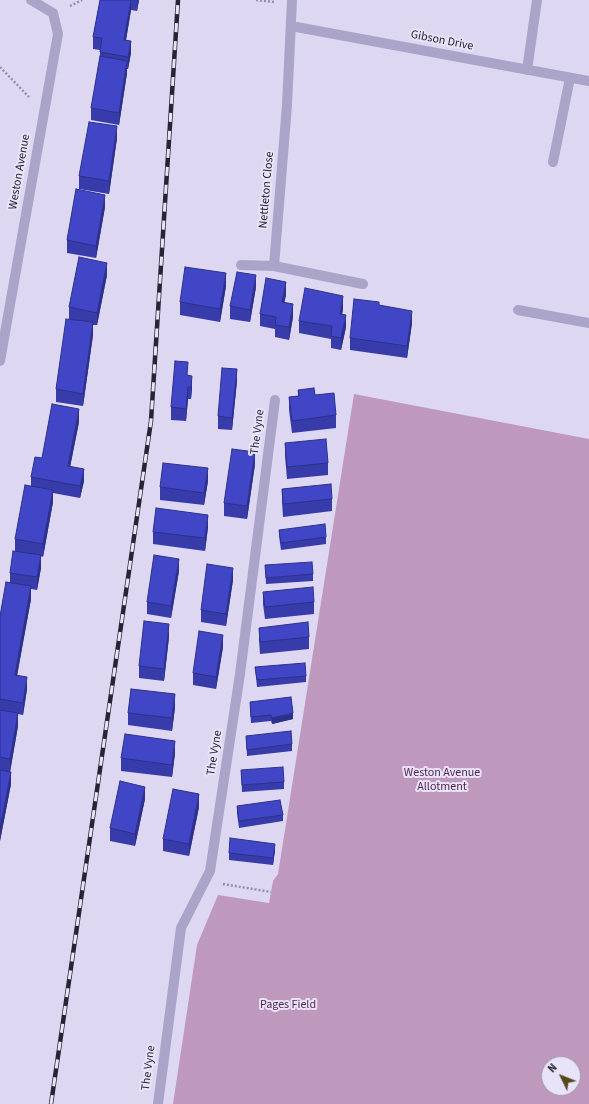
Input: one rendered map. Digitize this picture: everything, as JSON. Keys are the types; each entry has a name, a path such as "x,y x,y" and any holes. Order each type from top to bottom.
{"street":[{"name":"Weston Avenue","path":"0,361 58,34 53,13 31,0"},
{"name":"Nettleton Close","path":"274,266 292,0"},
{"path":"527,70 538,0"},
{"name":"Gibson Drive","path":"291,26 589,81"},
{"path":"553,162 570,78"},
{"path":"241,265 274,266 363,284"},
{"path":"518,310 589,323"},
{"name":"The Vyne","path":"158,1104 181,928 210,871 240,674 275,400"}],"path":[{"path":"0,67 44,112"},
{"path":"204,881 271,892"}],"green space":[{"name":"Weston Avenue Allotment","path":"354,394 589,439 589,1104 173,1104 197,945 218,895 269,903 273,881 278,874"}],"building":[{"path":"100,0 131,0 124,40 131,41 128,57 100,52 102,38 93,37"},
{"path":"100,56 127,61 119,113 91,108"},
{"path":"89,122 117,126 109,181 79,176"},
{"path":"76,189 105,195 96,246 67,240"},
{"path":"79,257 107,263 97,313 69,307"},
{"path":"185,267 226,273 220,309 180,302"},
{"path":"237,272 256,275 250,310 230,306"},
{"path":"266,278 286,282 282,302 293,304 289,327 275,325 276,317 260,314"},
{"path":"305,288 343,296 340,314 346,315 341,338 331,336 332,326 299,321"},
{"path":"354,299 379,302 379,305 412,311 407,346 350,338"},
{"path":"66,319 93,322 83,394 56,389"},
{"path":"175,361 188,362 187,375 192,376 191,387 188,387 186,409 171,407"},
{"path":"222,368 237,369 232,418 218,416"},
{"path":"314,388 315,395 334,393 336,415 292,421 289,397 299,396 298,390"},
{"path":"52,404 79,409 68,466 84,469 80,486 31,477 35,457 42,458"},
{"path":"326,439 328,463 287,467 285,443"},
{"path":"232,449 255,452 247,506 224,503"},
{"path":"163,463 208,468 204,493 160,487"},
{"path":"331,484 332,499 283,504 282,489"},
{"path":"25,485 53,490 43,544 15,539"},
{"path":"156,508 208,515 205,538 153,532"},
{"path":"325,524 326,537 281,543 279,530"},
{"path":"13,551 41,555 37,577 10,573"},
{"path":"154,555 179,559 171,606 147,602"},
{"path":"312,562 313,574 266,578 265,565"},
{"path":"207,564 233,568 226,614 201,610"},
{"path":"6,582 31,586 15,675 27,677 23,703 0,699 0,616"},
{"path":"313,587 314,602 265,607 263,592"},
{"path":"144,621 169,624 164,669 139,666"},
{"path":"308,622 309,637 260,642 259,628"},
{"path":"199,631 223,635 216,677 193,673"},
{"path":"305,663 306,676 257,680 255,667"},
{"path":"131,689 175,694 172,718 128,713"},
{"path":"291,697 293,713 272,718 271,715 251,717 250,702"},
{"path":"0,710 18,713 10,759 0,757"},
{"path":"291,731 292,744 247,750 246,736"},
{"path":"125,734 175,741 172,765 121,758"},
{"path":"283,767 284,782 242,785 241,770"},
{"path":"0,770 11,772 0,828"},
{"path":"120,781 145,787 135,834 110,828"},
{"path":"173,789 199,794 189,844 163,839"},
{"path":"280,800 283,815 239,821 237,806"},
{"path":"230,838 275,844 273,858 229,853"}],"railway":[{"path":"51,1104 151,421 178,0"}],"park label":[{"name":"Pages Field","path":"288,1005"}]}
